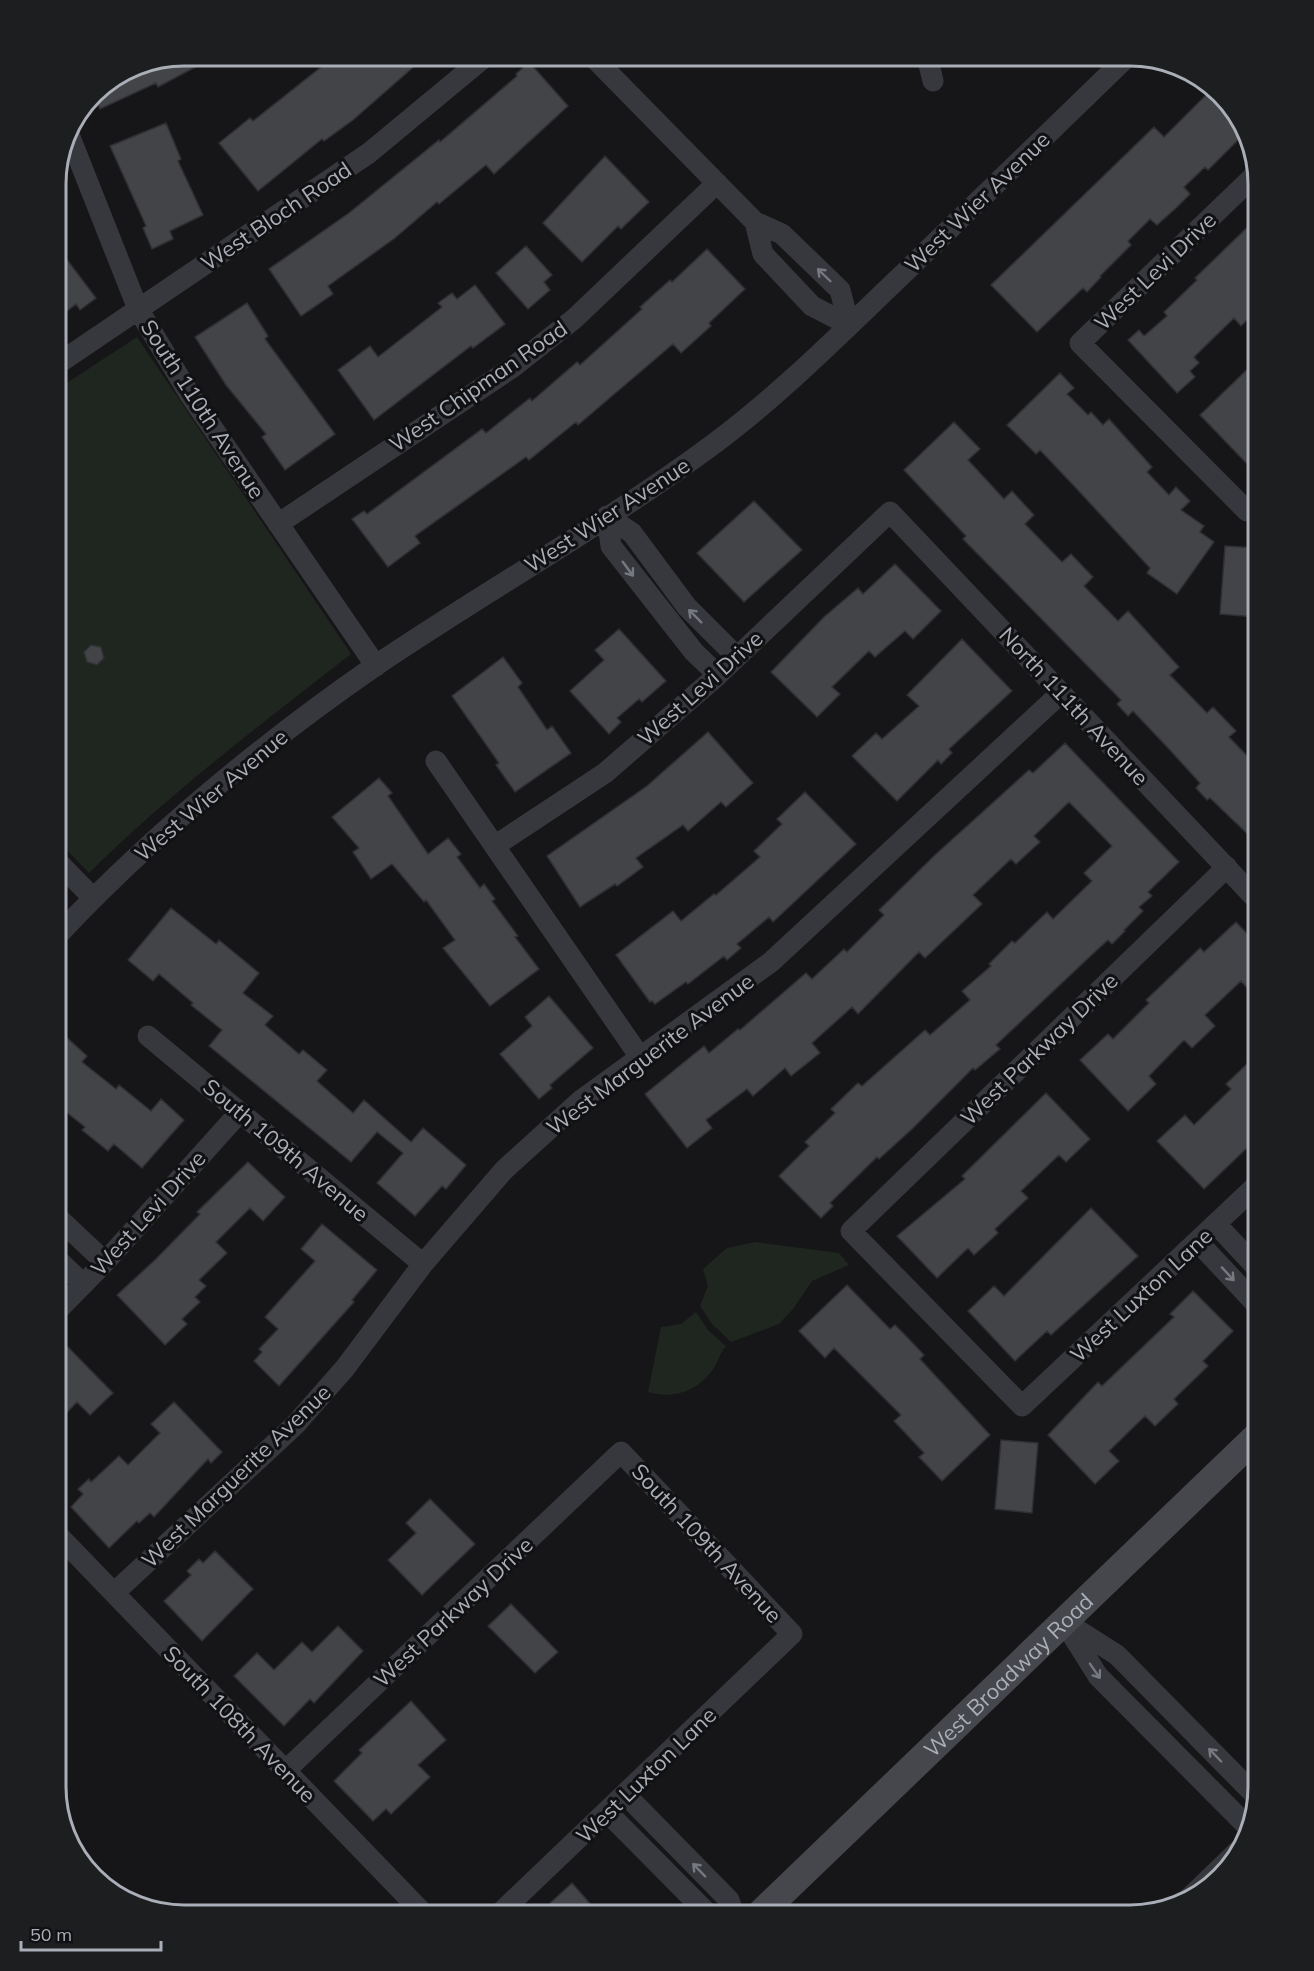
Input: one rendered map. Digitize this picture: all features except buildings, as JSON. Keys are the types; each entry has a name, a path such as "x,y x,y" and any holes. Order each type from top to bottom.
{"main road":[{"name":"West Broadway Road","path":"769,1905 1248,1445"}],"street":[{"name":"West Bloch Road","path":"66,357 369,153 474,66"},
{"path":"602,66 755,222 782,234 840,290 849,326"},
{"path":"929,66 933,81"},
{"name":"West Wier Avenue","path":"66,926 93,898 207,794 264,747 376,666 607,516 749,417 849,326 1118,66"},
{"name":"South 110th Avenue","path":"73,145 138,309 190,394 376,666"},
{"name":"West Levi Drive","path":"1248,182 1080,343 1248,501"},
{"name":"West Chipman Road","path":"278,524 513,367 574,319 717,183"},
{"path":"755,222 763,254 812,306 849,326"},
{"name":"West Levi Drive","path":"496,845 605,773 718,675 890,512"},
{"name":"North 111th Avenue","path":"890,512 1248,890"},
{"path":"607,516 632,533 687,607 737,657"},
{"path":"607,516 611,546 694,652 718,675"},
{"name":"West Marguerite Avenue","path":"114,1593 295,1425 345,1368 423,1264 504,1170 580,1101 771,962 1061,693"},
{"path":"436,761 640,1057"},
{"name":"West Parkway Drive","path":"1022,1406 851,1231 1227,867"},
{"path":"66,870 93,898"},
{"name":"South 109th Avenue","path":"148,1036 423,1264"},
{"name":"West Levi Drive","path":"66,1302 105,1262 240,1112"},
{"name":"West Luxton Lane","path":"1022,1406 1248,1194"},
{"path":"1216,1224 1248,1258"},
{"path":"66,1225 105,1262"},
{"path":"1198,1242 1248,1295"},
{"path":"66,1268 83,1284"},
{"name":"West Parkway Drive","path":"285,1771 621,1452"},
{"name":"South 109th Avenue","path":"621,1452 792,1634"},
{"name":"South 108th Avenue","path":"66,1543 415,1905"},
{"path":"1064,1622 1117,1655 1248,1788"},
{"path":"1064,1622 1098,1676 1243,1821"},
{"name":"West Luxton Lane","path":"509,1905 792,1634"},
{"path":"625,1794 729,1900 731,1905"},
{"path":"607,1812 699,1905"}],"shaded area":[{"path":"137,337 351,654 184,787 89,873 66,849 66,383"},
{"path":"755,1242 839,1253 849,1265 812,1281 793,1309 779,1324 731,1342 712,1324 700,1306 708,1286 703,1269 727,1248"},
{"path":"696,1312 708,1330 726,1346 714,1368 699,1384 683,1392 666,1395 648,1392 661,1327 681,1324"}]}
